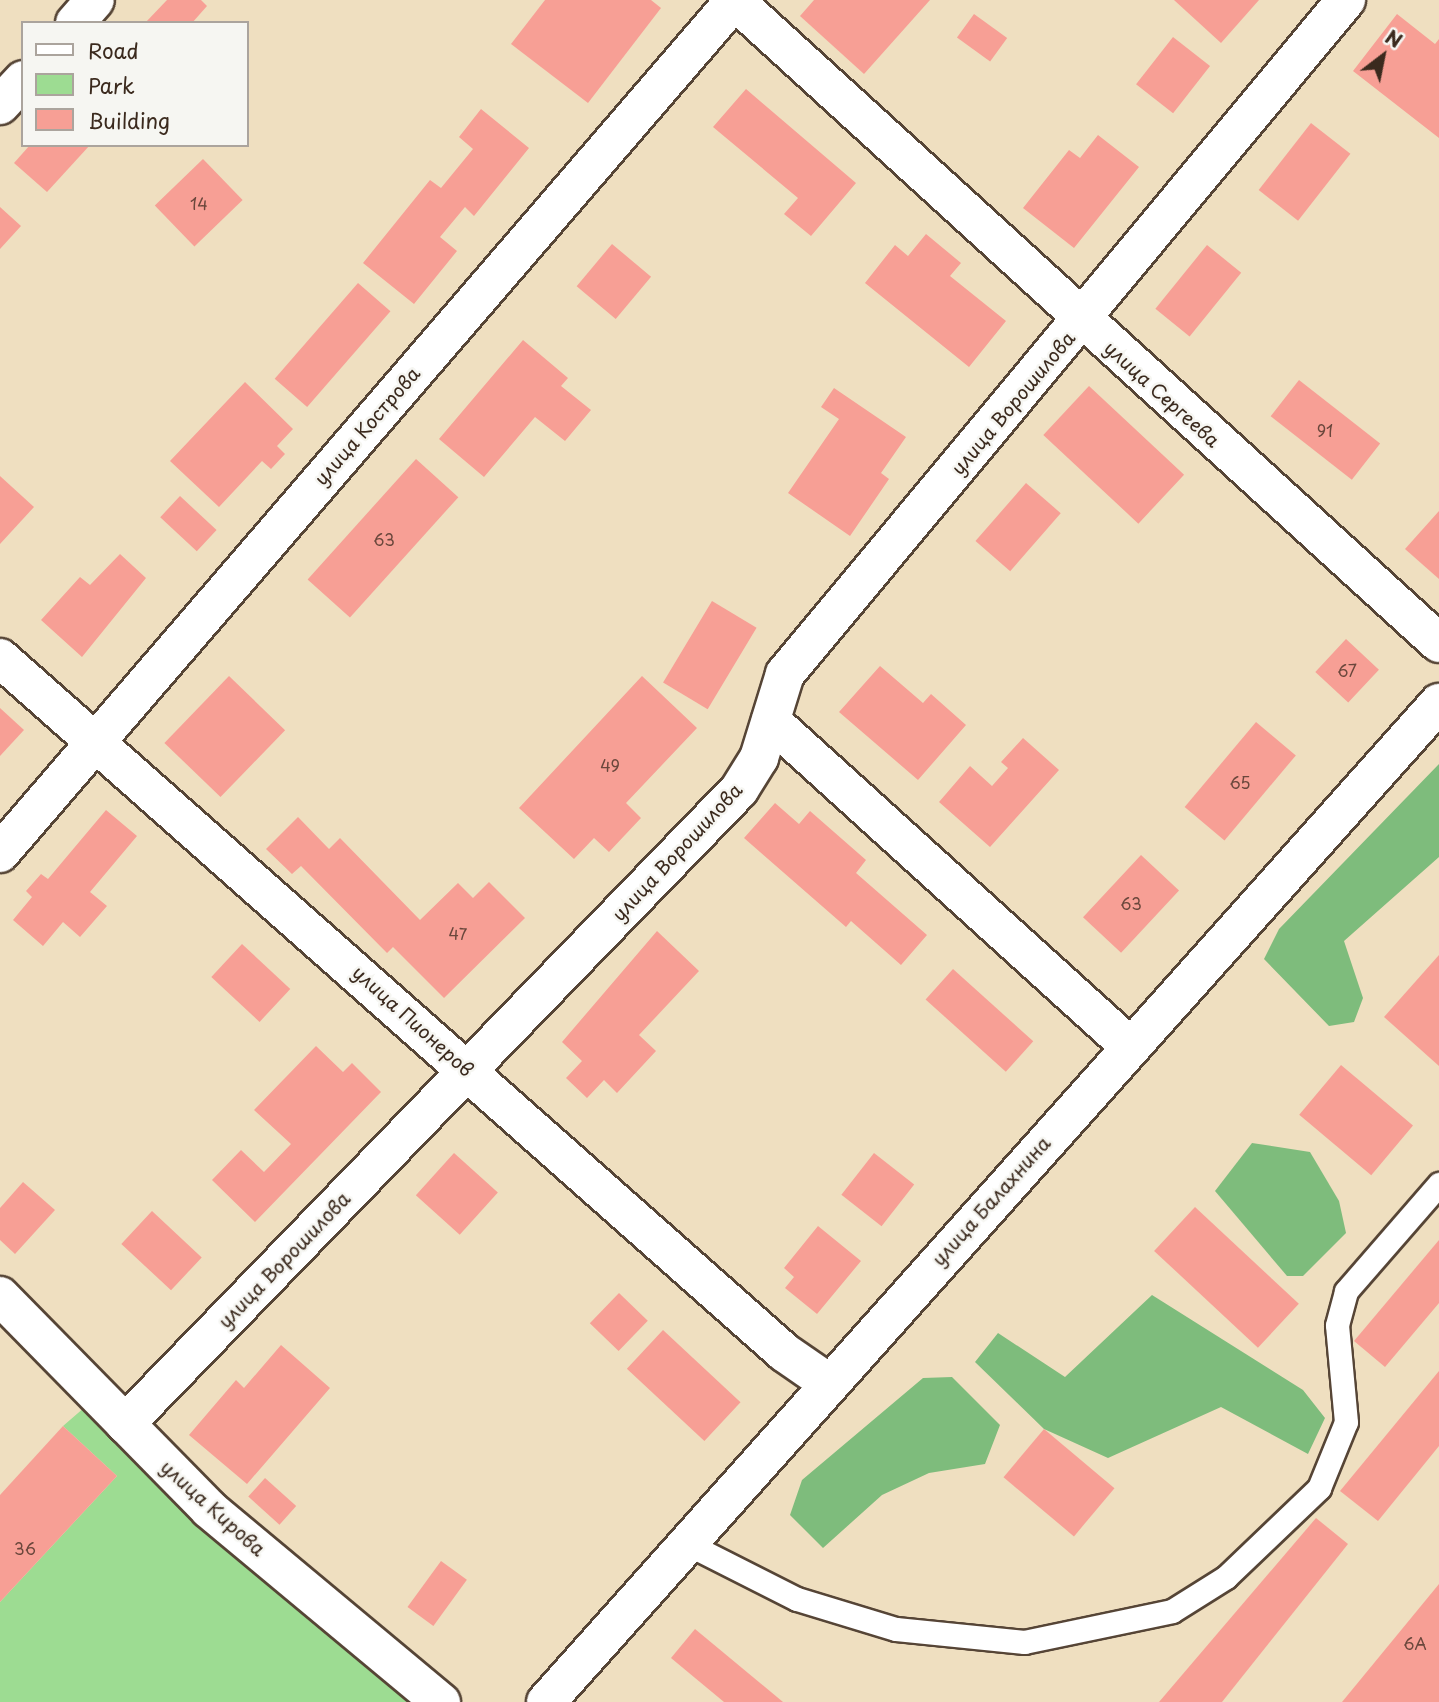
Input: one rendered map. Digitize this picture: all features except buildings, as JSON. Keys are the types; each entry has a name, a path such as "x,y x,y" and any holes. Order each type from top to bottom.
{"street":[{"path":"77,21 95,0"},
{"name":"улица Сергеева","path":"734,0 1082,321 1439,643"},
{"name":"улица Кострова","path":"0,853 734,0"},
{"name":"улица Ворошилова","path":"125,1424 739,790 771,722 785,674 1082,321 1346,0"},
{"path":"0,105 21,82"},
{"name":"улица Пионеров","path":"0,658 97,740 785,1353 827,1382"},
{"name":"улица Балахнина","path":"546,1702 827,1382 1439,703"},
{"path":"771,722 1130,1046"},
{"name":"улица Кирова","path":"0,1296 209,1509 441,1702"}],"lane":[{"path":"686,1543 797,1599 895,1629 1024,1642 1172,1611 1226,1577 1319,1488 1346,1422 1337,1325 1346,1291 1439,1184"}],"green space":[{"path":"1439,764 1439,857 1344,941 1363,998 1354,1022 1329,1026 1264,959 1279,929"},
{"path":"1252,1143 1310,1152 1339,1201 1346,1233 1303,1276 1287,1276 1215,1191"},
{"path":"1152,1295 1303,1390 1325,1418 1308,1454 1221,1407 1108,1458 1044,1429 975,1362 998,1333 1065,1377"},
{"path":"952,1377 1000,1425 985,1464 929,1473 882,1495 823,1548 790,1515 802,1480 923,1378"},
{"path":"85,1407 418,1702 0,1702 0,1602 117,1476 63,1426"}]}
